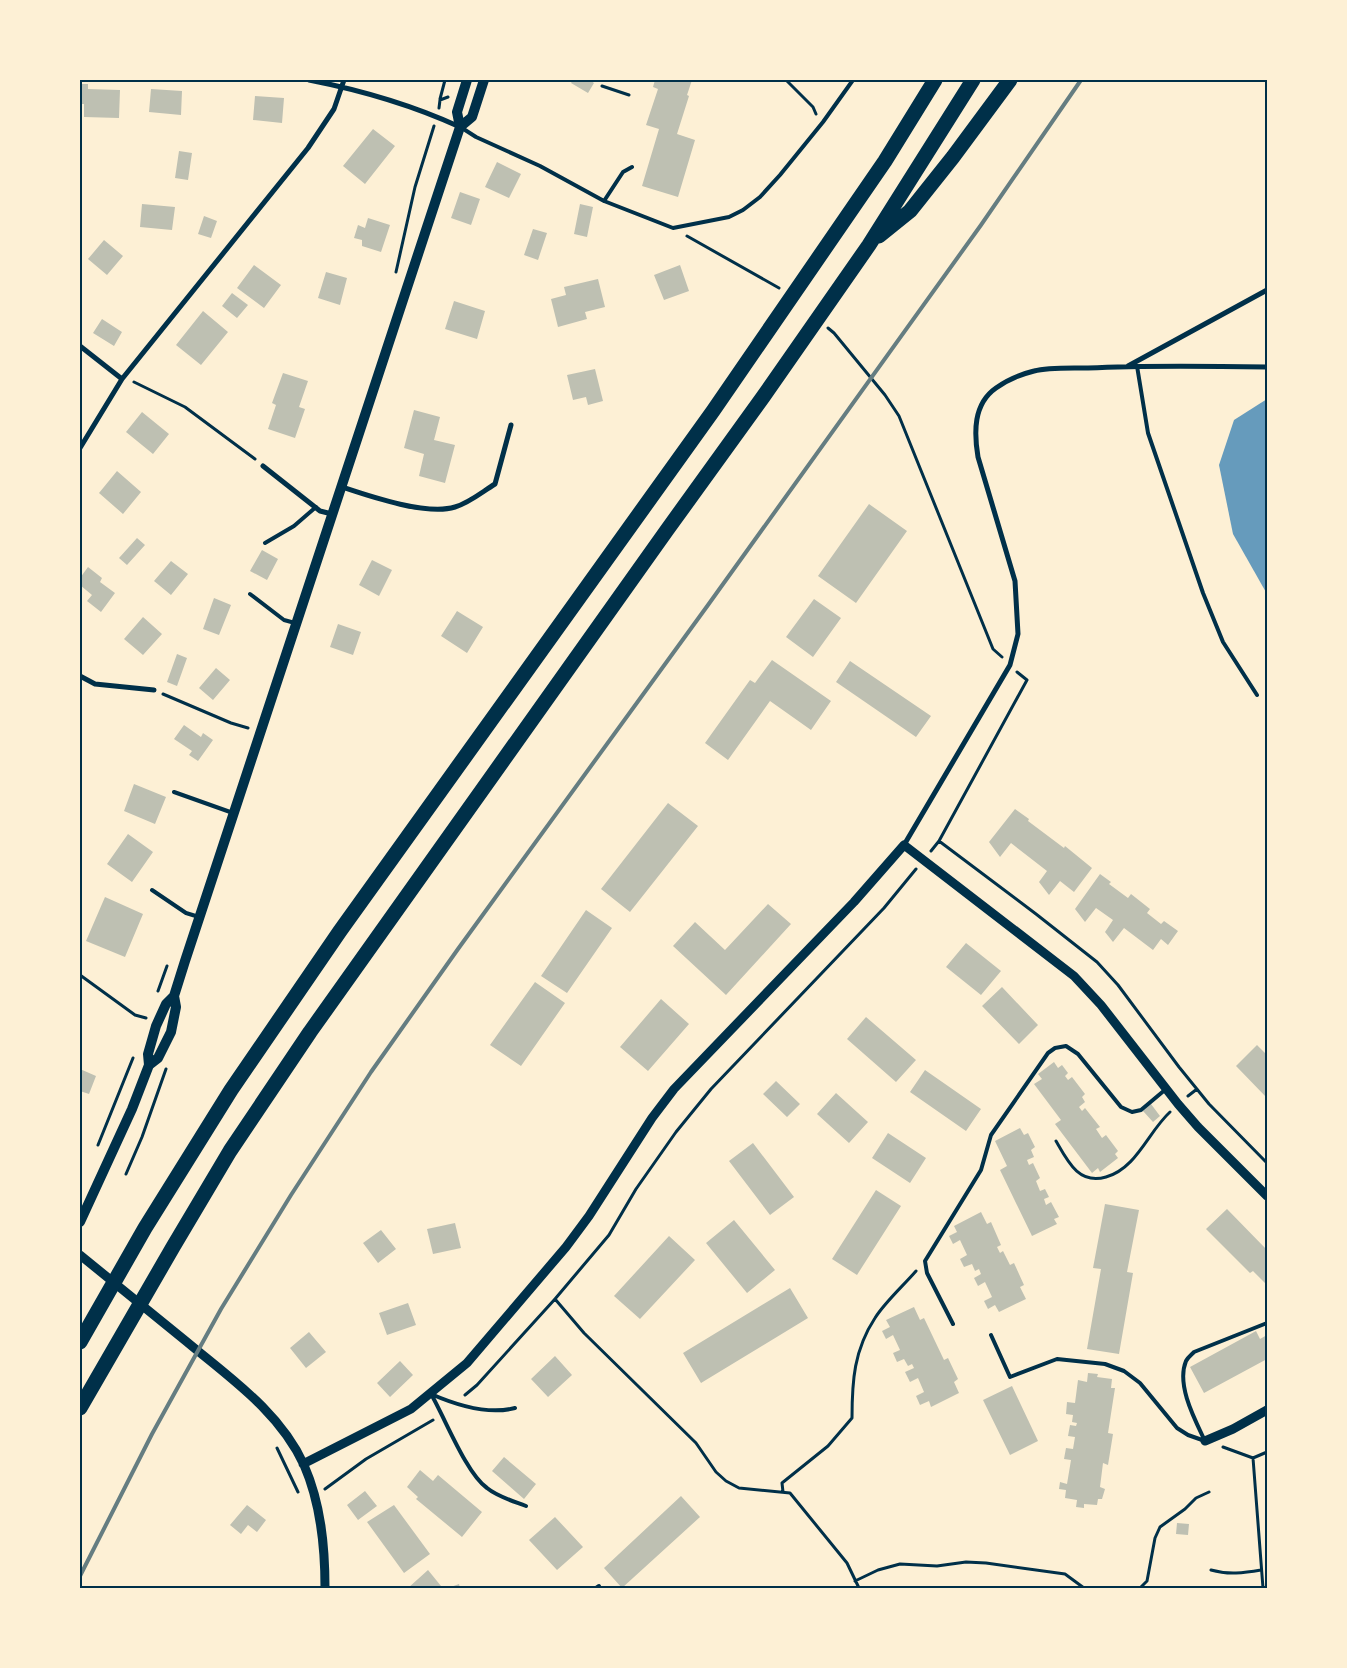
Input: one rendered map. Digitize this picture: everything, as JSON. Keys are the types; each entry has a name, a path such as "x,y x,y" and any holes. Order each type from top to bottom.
{"highway":[{"path":"80,1342 145,1228 231,1090 340,931 724,395 880,168 935,80"},
{"path":"80,1408 230,1151 310,1032 763,397 869,244 973,80"},
{"path":"869,244 910,211 1010,80"}],"main road":[{"path":"80,1222 132,1109 149,1065 148,1054 156,1026 166,1004 174,996 295,623 460,127 457,112 467,80"},
{"path":"460,127 472,117 484,80"},
{"path":"149,1065 158,1058 171,1032 176,1007 174,996"}],"street":[{"path":"309,80 342,86 436,116 460,127"},
{"path":"80,448 122,379 308,148 334,108 344,80"},
{"path":"1127,366 1267,290"},
{"path":"80,346 122,379"},
{"path":"303,1464 411,1409 467,1363 566,1247 589,1216 652,1118 674,1089 854,902 904,845 1010,665 1018,634 1015,582 978,457 975,439 975,423 982,404 994,389 1035,370 1127,366 1267,367"},
{"path":"342,486 418,509 452,508 463,504 495,484 511,425"},
{"path":"263,466 320,511 332,514"},
{"path":"80,676 95,684 154,690"},
{"path":"904,845 1074,976 1101,1005 1198,1127 1267,1196"},
{"path":"80,1255 250,1394 280,1426 303,1464 315,1495 325,1553 326,1588"},
{"path":"1205,1441 1234,1429 1267,1410"}],"lane":[{"path":"460,127 476,137 540,166 604,201 673,228 729,217 743,210 760,197 823,122 853,80"},
{"path":"604,201 623,172 632,167"},
{"path":"1137,366 1148,432 1203,593 1223,642 1257,695"},
{"path":"265,543 294,526 316,507"},
{"path":"250,594 284,620 295,623"},
{"path":"174,792 233,813"},
{"path":"152,890 186,913 199,917"},
{"path":"952,1324 926,1273 925,1261 981,1170 991,1135 1048,1053 1055,1048 1066,1046 1078,1054 1121,1107 1132,1112 1141,1110 1166,1089"},
{"path":"1205,1441 1189,1407 1183,1371 1186,1359 1194,1352 1267,1323"},
{"path":"991,1335 1010,1377 1057,1359 1105,1364 1124,1371 1140,1383 1177,1428 1188,1435 1205,1441"},
{"path":"431,1394 456,1403 504,1411 515,1408"},
{"path":"431,1394 443,1414 459,1449 480,1482 498,1495 526,1506"}],"path":[{"path":"394,280 415,187 446,80"},
{"path":"786,80 813,107 816,116 823,122"},
{"path":"602,86 629,94"},
{"path":"440,100 455,95"},
{"path":"673,228 746,268 782,291"},
{"path":"456,1403 477,1384 555,1299 609,1235 636,1189 676,1132 711,1089 884,908 939,841 1027,680 993,650 899,416 886,395 827,327"},
{"path":"122,379 138,383 184,407 263,466"},
{"path":"154,690 232,724 248,728 251,720"},
{"path":"158,992 170,957"},
{"path":"80,975 135,1014 148,1019 147,1023"},
{"path":"95,1153 137,1050"},
{"path":"1056,1141 1066,1158 1086,1178 1098,1180 1112,1175 1133,1159 1167,1114 1196,1089"},
{"path":"782,1492 782,1483 828,1446 852,1418 852,1389 858,1352 875,1317 925,1261"},
{"path":"555,1299 584,1333 696,1443 716,1472 726,1481 739,1488 790,1493 847,1563 859,1588"},
{"path":"273,1442 302,1500 315,1495 366,1459 443,1414"},
{"path":"1205,1441 1253,1458 1267,1452"},
{"path":"1253,1458 1263,1588"},
{"path":"1140,1588 1148,1581 1155,1538 1160,1528 1186,1509 1196,1498 1209,1492"},
{"path":"855,1581 878,1570 900,1564 937,1566 966,1562 1065,1574 1084,1588"},
{"path":"1211,1570 1221,1573 1237,1573 1261,1570"}],"water":[{"path":"1267,399 1267,594 1233,534 1219,465 1234,420"}],"building":[{"path":"573,80 590,80 594,83 588,93 571,83"},
{"path":"655,80 692,80 677,134 695,140 678,197 642,186 659,129 646,125 658,89 653,87"},
{"path":"80,84 88,84 88,89 120,90 119,118 84,117 84,104 80,104"},
{"path":"151,89 182,91 181,115 149,112"},
{"path":"255,96 284,98 282,123 253,120"},
{"path":"373,129 395,146 365,184 343,166"},
{"path":"179,151 192,153 188,180 175,178"},
{"path":"497,162 521,174 509,198 485,187"},
{"path":"460,192 480,199 471,225 451,218"},
{"path":"142,204 175,207 172,230 140,227"},
{"path":"580,204 593,207 587,237 574,234"},
{"path":"204,216 217,221 211,238 198,234"},
{"path":"368,218 390,225 381,252 362,246 362,240 354,238 358,225 365,228"},
{"path":"533,229 547,233 538,260 524,255"},
{"path":"104,240 123,256 107,275 88,259"},
{"path":"254,265 281,285 264,308 237,288"},
{"path":"680,265 689,291 664,300 654,275"},
{"path":"326,272 347,278 340,305 318,298"},
{"path":"598,279 605,307 585,312 587,319 558,327 551,299 566,295 564,287"},
{"path":"232,293 248,305 237,318 222,306"},
{"path":"454,301 485,311 477,339 445,329"},
{"path":"203,311 228,332 201,365 176,345"},
{"path":"102,319 122,332 114,346 93,333"},
{"path":"595,369 603,401 588,405 586,397 573,400 567,375"},
{"path":"283,373 308,381 299,407 305,409 295,438 268,429 276,405 272,403"},
{"path":"414,410 440,417 434,440 455,445 445,483 419,476 424,454 404,448"},
{"path":"142,412 169,434 153,454 126,432"},
{"path":"117,471 141,492 123,514 99,493"},
{"path":"869,504 907,531 856,603 818,576"},
{"path":"137,538 145,545 127,565 119,558"},
{"path":"262,550 278,559 267,580 250,571"},
{"path":"372,560 392,570 379,596 359,585"},
{"path":"171,561 188,574 171,595 154,581"},
{"path":"88,567 102,578 100,582 115,593 101,612 87,601 92,595 80,585 80,578"},
{"path":"214,598 231,605 219,635 203,629"},
{"path":"814,599 841,618 813,657 786,637"},
{"path":"457,611 483,627 467,653 441,636"},
{"path":"143,617 162,634 143,655 124,639"},
{"path":"338,624 361,632 353,655 330,647"},
{"path":"177,654 187,658 177,686 167,682"},
{"path":"772,660 831,701 811,730 770,701 728,760 705,743 750,680 755,683"},
{"path":"850,661 931,716 916,737 836,682"},
{"path":"216,668 230,680 213,700 199,688"},
{"path":"184,725 201,737 203,733 213,740 198,761 189,755 192,751 174,739"},
{"path":"134,784 166,797 155,824 124,811"},
{"path":"668,803 698,826 630,912 601,889"},
{"path":"1015,809 1029,819 1028,821 1064,848 1065,846 1092,868 1074,892 1060,881 1049,895 1039,882 1047,871 1011,843 1000,857 989,842"},
{"path":"128,834 153,852 132,882 107,864"},
{"path":"1100,874 1111,882 1109,884 1128,898 1131,894 1150,909 1147,913 1161,924 1164,921 1178,931 1168,945 1161,939 1153,950 1124,928 1113,942 1105,932 1113,920 1096,908 1085,922 1075,909"},
{"path":"105,897 143,914 125,957 86,941"},
{"path":"768,904 791,924 726,995 673,946 695,922 725,950"},
{"path":"586,910 612,928 567,993 541,976"},
{"path":"966,943 1001,971 981,995 946,967"},
{"path":"535,982 565,1003 521,1066 490,1045"},
{"path":"1002,987 1038,1025 1019,1044 982,1006"},
{"path":"661,999 689,1024 648,1071 620,1047"},
{"path":"866,1017 916,1060 896,1082 847,1039"},
{"path":"1257,1045 1267,1055 1267,1098 1236,1066"},
{"path":"1054,1062 1058,1068 1062,1065 1068,1073 1065,1076 1068,1080 1072,1077 1085,1094 1082,1097 1085,1102 1079,1107 1082,1111 1085,1108 1100,1127 1096,1129 1102,1138 1106,1135 1118,1151 1115,1154 1118,1158 1100,1172 1098,1168 1092,1173 1055,1124 1061,1120 1034,1084 1042,1079 1038,1074"},
{"path":"80,1069 96,1076 89,1094 80,1091"},
{"path":"925,1070 981,1109 966,1131 910,1092"},
{"path":"776,1081 800,1104 787,1117 763,1094"},
{"path":"836,1093 868,1122 849,1143 817,1114"},
{"path":"1151,1104 1160,1116 1153,1122 1143,1111"},
{"path":"1020,1128 1024,1135 1028,1133 1035,1147 1031,1150 1034,1157 1027,1160 1029,1165 1033,1163 1040,1178 1036,1181 1040,1191 1045,1189 1049,1197 1044,1199 1046,1205 1051,1202 1059,1217 1054,1219 1057,1224 1032,1236 1000,1170 1007,1166 995,1141"},
{"path":"888,1133 926,1158 910,1183 872,1158"},
{"path":"753,1143 794,1197 770,1215 729,1161"},
{"path":"876,1190 901,1206 857,1275 832,1259"},
{"path":"1105,1204 1139,1210 1127,1272 1133,1273 1119,1354 1087,1349 1101,1269 1093,1268"},
{"path":"1227,1209 1267,1250 1267,1285 1253,1271 1250,1273 1206,1229"},
{"path":"981,1212 987,1224 991,1222 1001,1245 997,1247 1000,1253 1003,1251 1010,1265 1014,1263 1024,1285 1020,1287 1026,1299 999,1312 995,1305 988,1309 984,1301 992,1297 985,1282 978,1286 974,1278 981,1274 979,1269 975,1271 972,1264 964,1267 960,1259 967,1255 960,1240 953,1244 949,1236 957,1232 954,1226"},
{"path":"734,1220 775,1270 747,1293 706,1243"},
{"path":"455,1223 461,1248 433,1254 427,1229"},
{"path":"381,1230 396,1249 378,1263 363,1243"},
{"path":"669,1236 695,1260 640,1319 614,1296"},
{"path":"790,1288 808,1318 701,1383 683,1353"},
{"path":"408,1303 416,1325 387,1335 379,1313"},
{"path":"914,1307 920,1320 924,1318 944,1360 948,1358 958,1379 954,1382 959,1393 931,1407 929,1401 920,1405 916,1396 924,1392 918,1378 910,1382 905,1372 914,1368 912,1364 908,1366 904,1359 897,1362 893,1353 900,1350 893,1335 886,1339 882,1331 890,1327 886,1320"},
{"path":"1256,1331 1260,1339 1267,1335 1267,1359 1204,1393 1190,1367"},
{"path":"309,1332 326,1352 306,1368 290,1348"},
{"path":"555,1356 572,1375 548,1397 531,1379"},
{"path":"400,1361 413,1375 390,1397 377,1383"},
{"path":"1088,1373 1098,1374 1097,1377 1112,1379 1111,1388 1115,1388 1108,1433 1113,1434 1108,1465 1103,1463 1100,1487 1105,1489 1102,1499 1098,1499 1097,1505 1084,1504 1084,1508 1076,1507 1077,1500 1065,1498 1066,1490 1059,1489 1060,1482 1067,1484 1071,1460 1064,1459 1066,1448 1073,1449 1075,1437 1068,1436 1070,1425 1076,1426 1077,1423 1072,1422 1073,1415 1066,1414 1067,1402 1075,1403 1078,1380 1087,1382"},
{"path":"1012,1386 1038,1441 1010,1455 983,1400"},
{"path":"504,1457 536,1484 524,1499 492,1471"},
{"path":"420,1470 433,1481 438,1475 482,1512 462,1537 416,1499 418,1497 407,1487"},
{"path":"365,1491 377,1506 358,1520 347,1505"},
{"path":"681,1496 700,1517 622,1588 604,1568"},
{"path":"247,1505 266,1520 257,1532 248,1525 241,1534 230,1525"},
{"path":"394,1505 430,1554 404,1573 367,1522"},
{"path":"555,1517 583,1547 557,1570 529,1540"},
{"path":"1177,1523 1189,1524 1188,1535 1176,1534"},
{"path":"428,1570 441,1586 439,1588 408,1588"},
{"path":"459,1584 460,1588 448,1588"}],"railway":[{"path":"80,1576 152,1434 221,1309 291,1195 371,1072 981,225 1081,80"}]}
